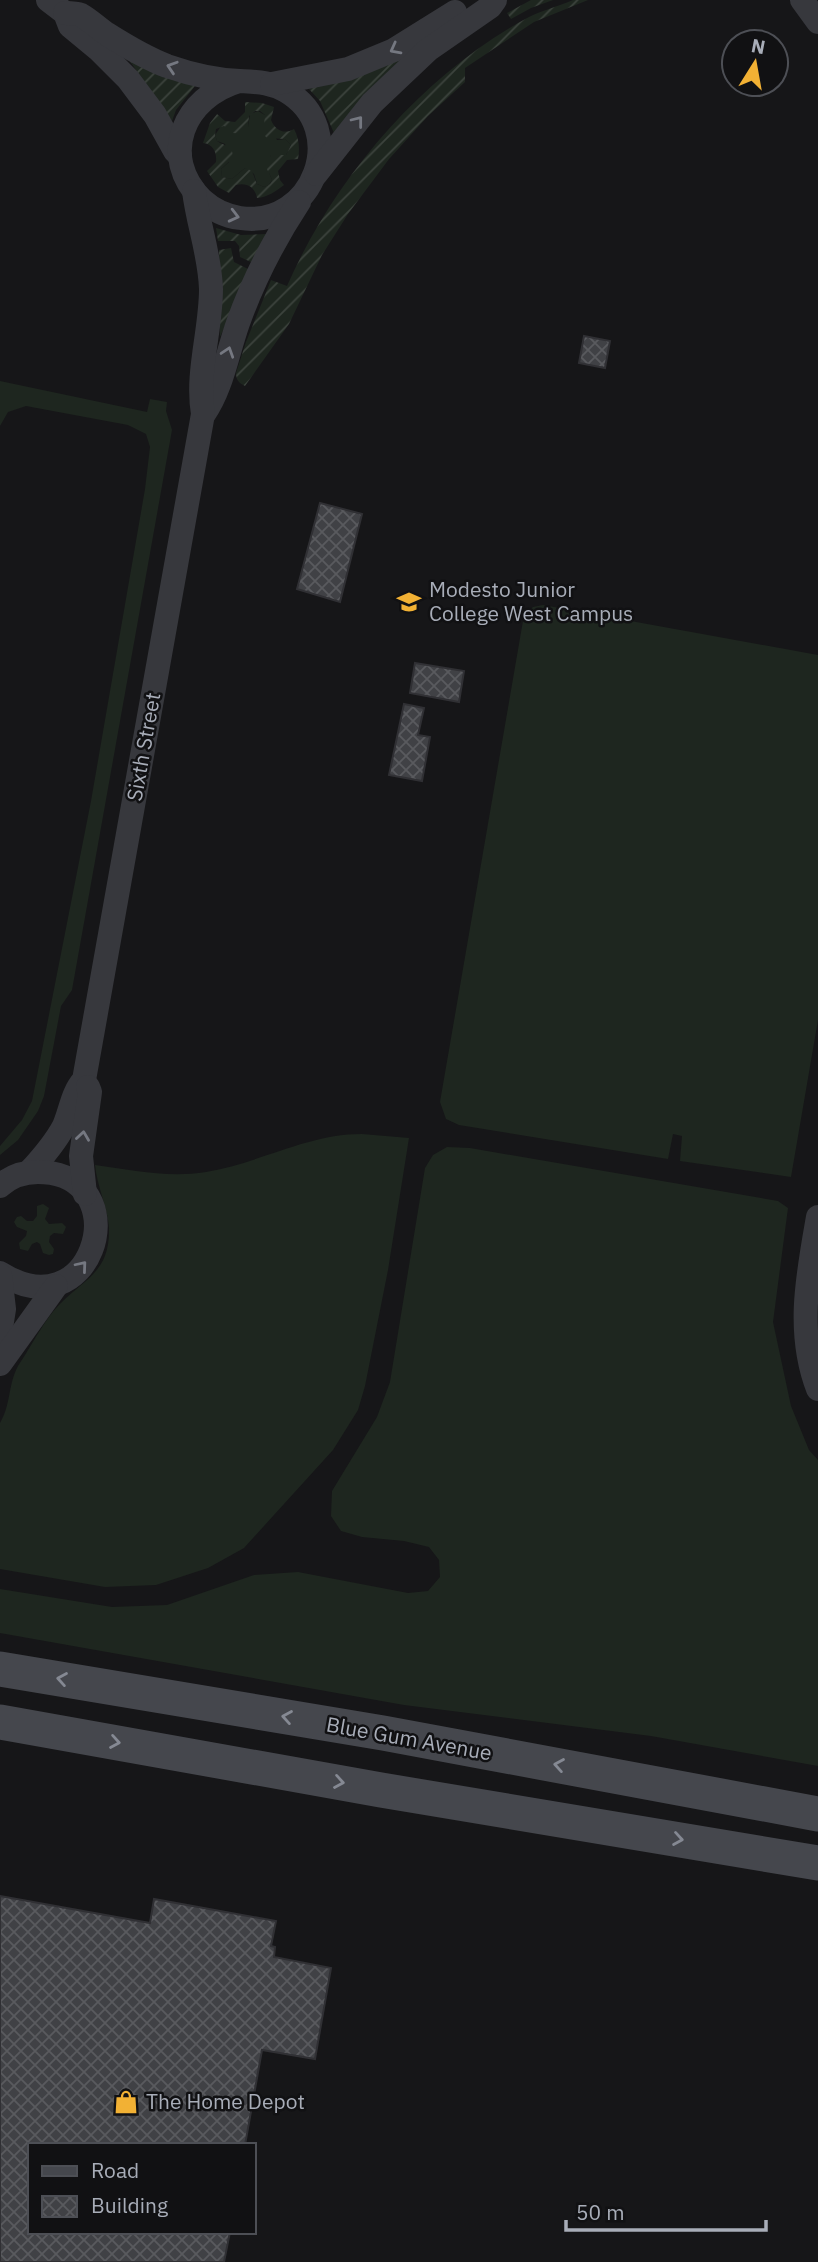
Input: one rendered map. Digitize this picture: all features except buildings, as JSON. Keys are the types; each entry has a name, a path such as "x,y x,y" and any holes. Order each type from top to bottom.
{"main road":[{"name":"Blue Gum Avenue","path":"0,1669 626,1777 818,1814"},
{"path":"0,1721 381,1790 818,1863"},
{"path":"626,1777 818,1798"}],"street":[{"path":"57,7 78,14 155,61 197,74 272,84 348,69 394,50 474,0"},
{"path":"239,81 222,86 207,95 195,107 186,122 181,138 180,156 184,173 194,191 209,206 228,216 250,219 271,216 290,207 372,103 428,50 490,7 495,0"},
{"path":"802,0 818,22"},
{"path":"57,7 70,26 117,66 137,90 155,115 174,151 180,156"},
{"path":"272,84 299,101 316,128 320,143 319,159 310,184"},
{"name":"Sixth Street","path":"203,414 216,397 239,321 260,271 282,228 310,184"},
{"name":"Sixth Street","path":"0,1364 56,1286 77,1273 87,1262 96,1236 96,1220 85,1194 80,1156 90,1092 85,1080 203,414 200,394 209,327 211,286 205,237 196,209 194,191"},
{"name":"Sixth Street","path":"29,1172 55,1141 67,1119 76,1089 85,1080"},
{"path":"0,1186 14,1176 39,1171 59,1174 85,1194"},
{"path":"818,1217 804,1318 807,1349 818,1389"},
{"path":"0,1274 25,1286 56,1286"},
{"path":"0,1274 4,1310 0,1334"}],"shaded area":[{"path":"531,0 553,0 511,19 507,13"},
{"path":"573,0 588,0 534,22 465,68 465,82 428,116 389,159 348,214 322,255 289,324 245,386 240,382 236,373 271,280 287,286 330,206 386,132 419,98 490,40 529,17"},
{"path":"407,55 334,133 320,101 309,89"},
{"path":"129,60 195,86 176,110 172,121"},
{"path":"245,102 274,107 271,120 280,130 294,129 299,147 298,159 287,160 278,171 284,185 257,198 252,188 244,184 236,185 229,193 218,187 207,171 216,162 214,149 203,143 210,123 217,114 225,121 235,122 245,112","holes":["260,111 265,115 263,134 267,138 285,139 291,145 286,155 271,155 266,167 271,183 264,187 257,184 252,172 245,168 232,179 222,177 221,169 233,158 233,154 228,147 217,141 216,129 224,126 233,133 244,134 249,116"]},
{"path":"258,111 265,115 277,140 285,139 291,145 286,155 271,155 269,172 272,180 264,187 257,184 254,174 245,168 232,179 222,177 221,169 229,162 225,144 217,141 215,135 221,126 248,127 250,114"},
{"path":"216,228 241,235 267,234 253,263 240,257 239,246 235,241 218,241"},
{"path":"231,248 234,262 250,270 220,337 219,250"},
{"path":"0,381 147,412 150,399 167,402 166,411 172,430 72,990 61,1006 44,1096 38,1111 18,1140 0,1155 0,1146 22,1120 32,1101 91,801 150,447 146,434 128,425 26,406 8,412 0,426"},
{"path":"543,605 818,655 818,1020 791,1177 680,1161 682,1136 673,1134 668,1159 459,1125 446,1119 440,1102 524,615 533,607"},
{"path":"362,1134 409,1138 388,1270 365,1386 358,1410 333,1450 244,1548 208,1568 156,1585 105,1587 0,1569 0,1423 15,1373 38,1333 55,1309 95,1272 106,1254 109,1228 95,1165 164,1174 192,1174 226,1168 322,1139"},
{"path":"447,1147 470,1148 778,1201 788,1208 773,1322 791,1406 809,1450 818,1460 818,1766 651,1736 404,1705 0,1633 0,1589 112,1607 167,1605 254,1575 298,1572 408,1593 428,1591 440,1577 439,1560 429,1547 404,1541 362,1537 341,1531 331,1516 332,1491 377,1417 390,1382 425,1168 433,1155"},
{"path":"43,1204 49,1208 45,1219 49,1224 62,1223 66,1227 63,1234 54,1233 50,1236 49,1242 54,1249 53,1254 49,1255 43,1253 37,1242 32,1244 28,1251 20,1249 19,1243 27,1231 17,1227 14,1222 21,1216 27,1221 33,1221 37,1216 37,1206"}],"place":[{"name":"Modesto Junior College West Campus","path":"409,602"},
{"name":"The Home Depot","path":"126,2102"}]}
